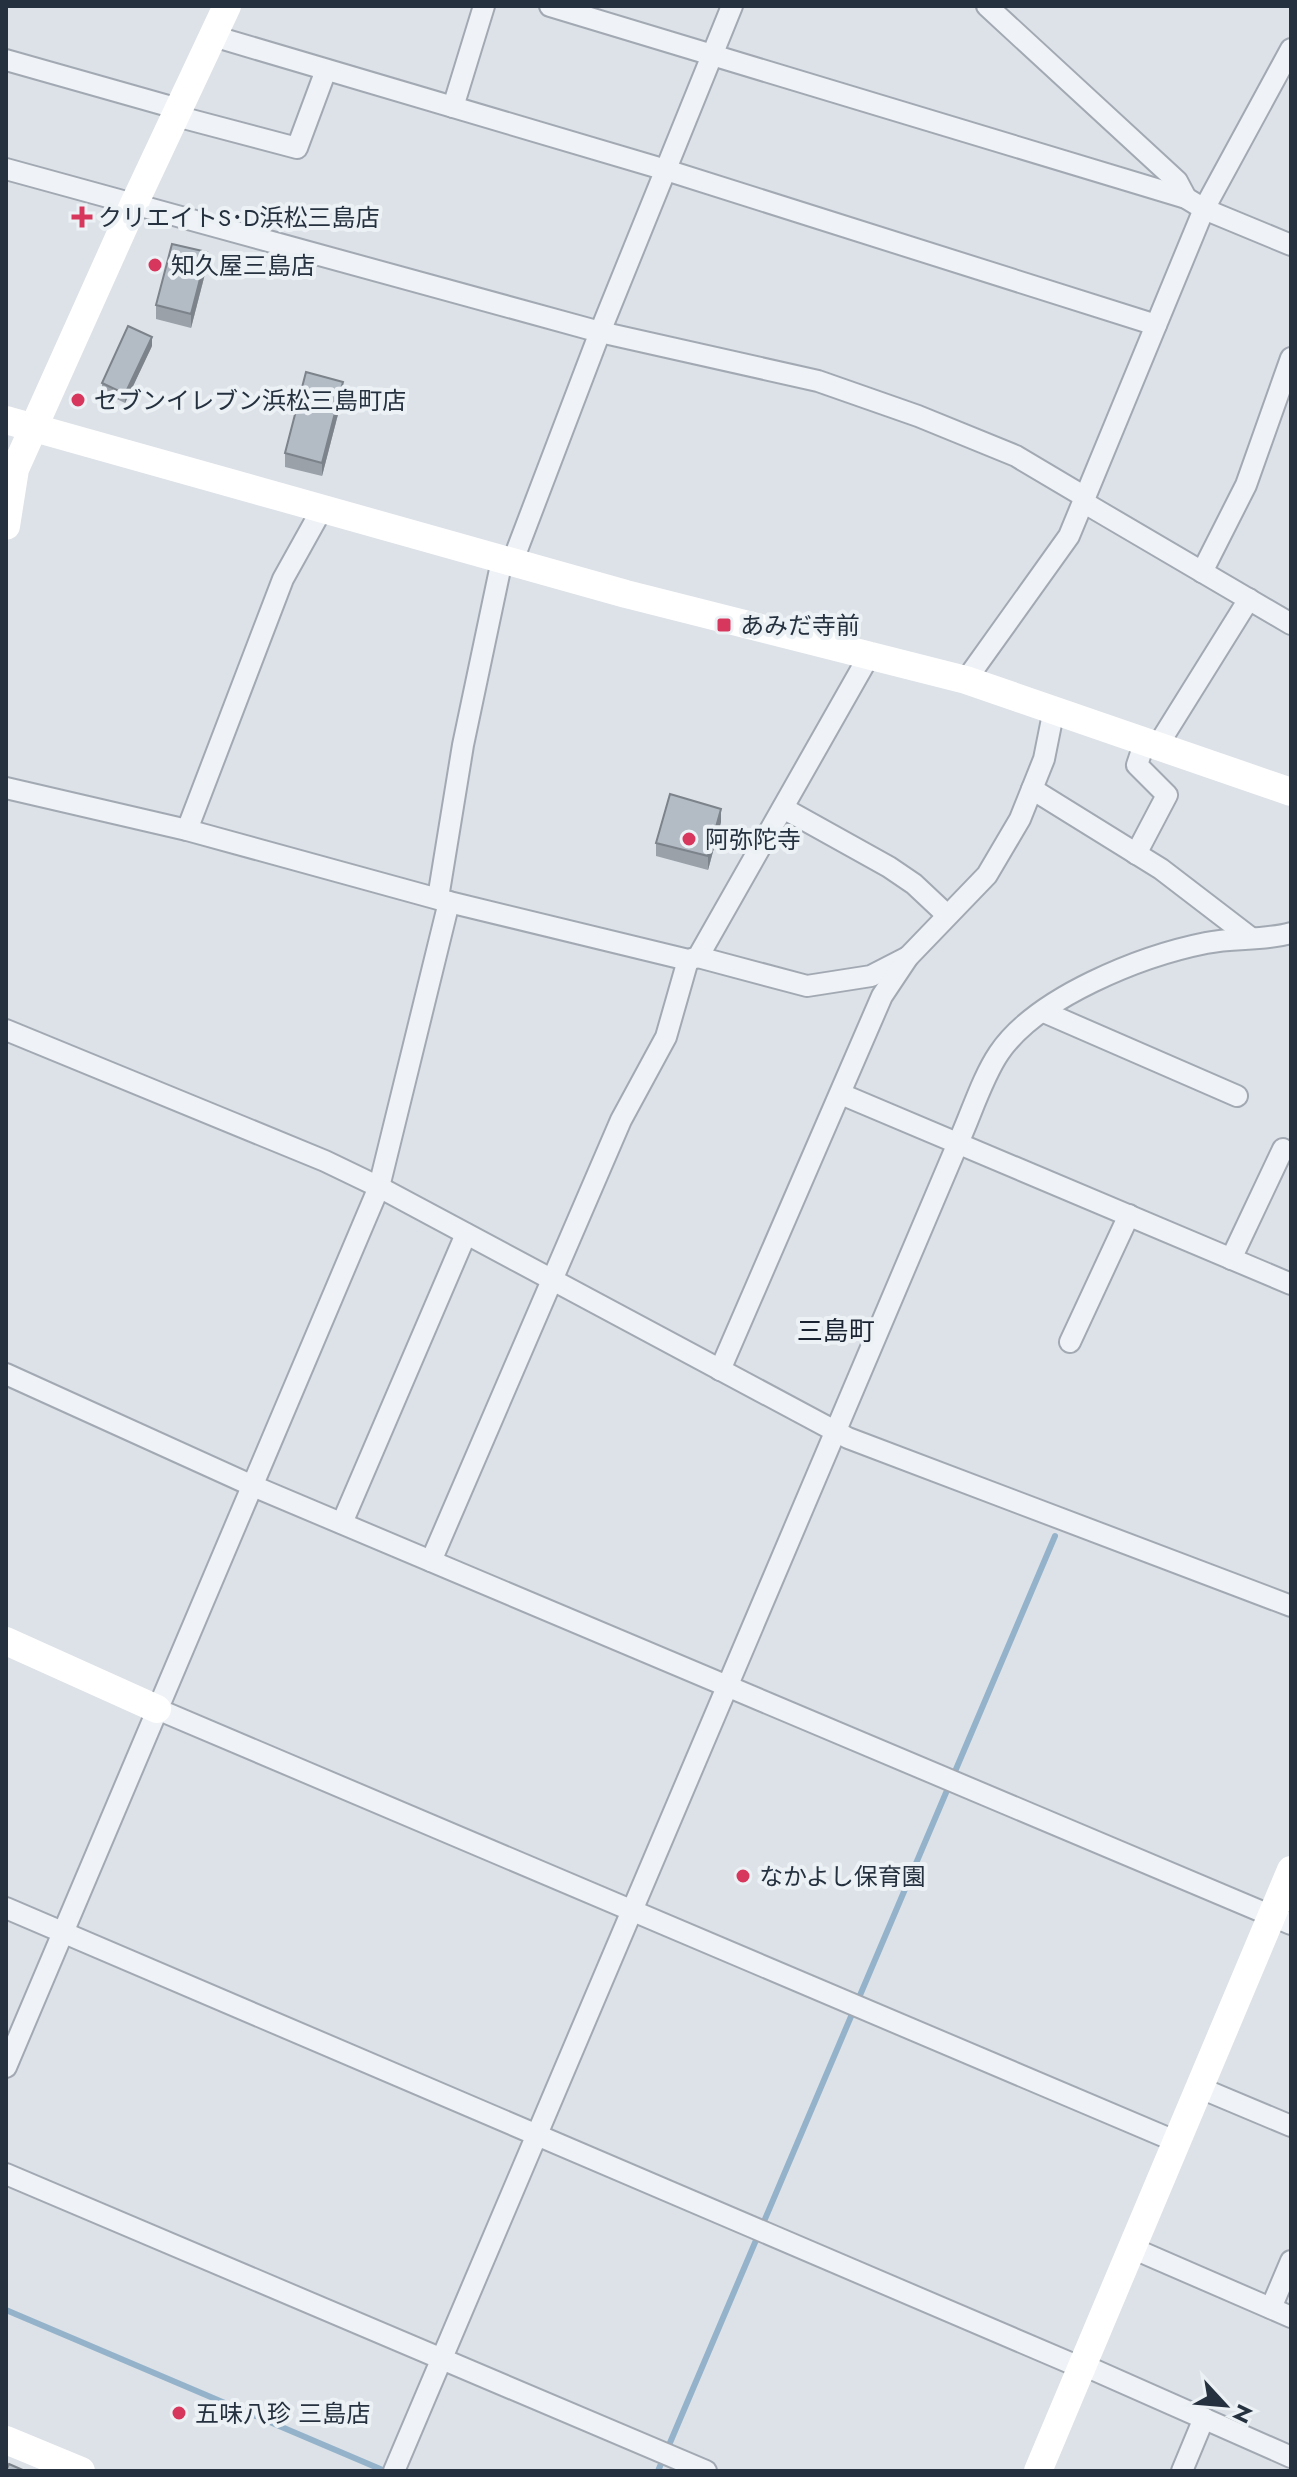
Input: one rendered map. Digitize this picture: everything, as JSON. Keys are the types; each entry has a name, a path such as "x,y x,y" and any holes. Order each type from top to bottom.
{"street":[{"path":"6,526 15,469 227,6"},
{"path":"453,107 484,6"},
{"path":"550,6 1186,198 1204,209 1291,245"},
{"path":"6,2067 379,1187 444,900 463,745 507,562 732,6"},
{"path":"995,9 1177,181 1186,198"},
{"path":"213,36 666,170 1156,325"},
{"path":"966,680 1069,536 1204,209 1291,51"},
{"path":"6,60 297,148 326,70"},
{"path":"6,169 600,332 818,381 918,416 1016,456 1291,624"},
{"path":"1202,572 1246,485 1291,358"},
{"path":"6,420 507,562 966,680 1291,792"},
{"path":"187,830 283,579 322,509"},
{"path":"1136,854 1167,795 1137,765 1249,599"},
{"path":"431,1561 621,1120 666,1037 693,959 870,654"},
{"path":"720,1370 882,996 908,957 987,875 1020,819 1044,759 1054,709"},
{"path":"6,788 187,830 444,900 807,986 871,976 908,957"},
{"path":"1032,789 1161,869 1251,938"},
{"path":"783,808 889,867 914,884 947,915"},
{"path":"394,2471 958,1143 999,1054 1018,1032 1069,993 1128,966 1206,943 1288,936"},
{"path":"1044,1012 1237,1096"},
{"path":"6,1030 325,1161 379,1187 835,1432 1291,1606"},
{"path":"841,1094 1291,1284"},
{"path":"1231,1259 1283,1149"},
{"path":"1070,1342 1129,1215"},
{"path":"342,1523 466,1234"},
{"path":"6,1374 253,1486 1281,1920"},
{"path":"6,1641 157,1709 1175,2141"},
{"path":"1038,2471 1198,2087 1281,1920 1291,1870"},
{"path":"6,1908 1291,2457"},
{"path":"1198,2087 1291,2126"},
{"path":"6,2174 706,2471"},
{"path":"1132,2248 1291,2317"},
{"path":"1271,2308 1291,2261"},
{"path":"1182,2471 1204,2418"},
{"path":"6,2440 81,2471"}],"building":[{"path":"172,244 207,252 191,314 156,305"},
{"path":"128,326 152,337 125,394 102,383"},
{"path":"306,372 343,382 322,463 285,453"},
{"name":"阿弥陀寺","path":"670,794 721,809 708,856 656,843"},
{"path":"9,2464 25,2471 6,2471"}],"waterway":[{"path":"658,2471 1055,1536"},
{"path":"6,2310 385,2471"}],"place":[{"name":"クリエイトS･D浜松三島店","path":"82,217"},
{"name":"知久屋三島店","path":"155,265"},
{"name":"セブンイレブン浜松三島町店","path":"78,400"},
{"name":"あみだ寺前","path":"724,625"},
{"name":"阿弥陀寺","path":"689,839"},
{"name":"なかよし保育園","path":"743,1876"},
{"name":"五味八珍 三島店","path":"179,2413"}],"district":[{"name":"三島町","path":"836,1331"}]}
